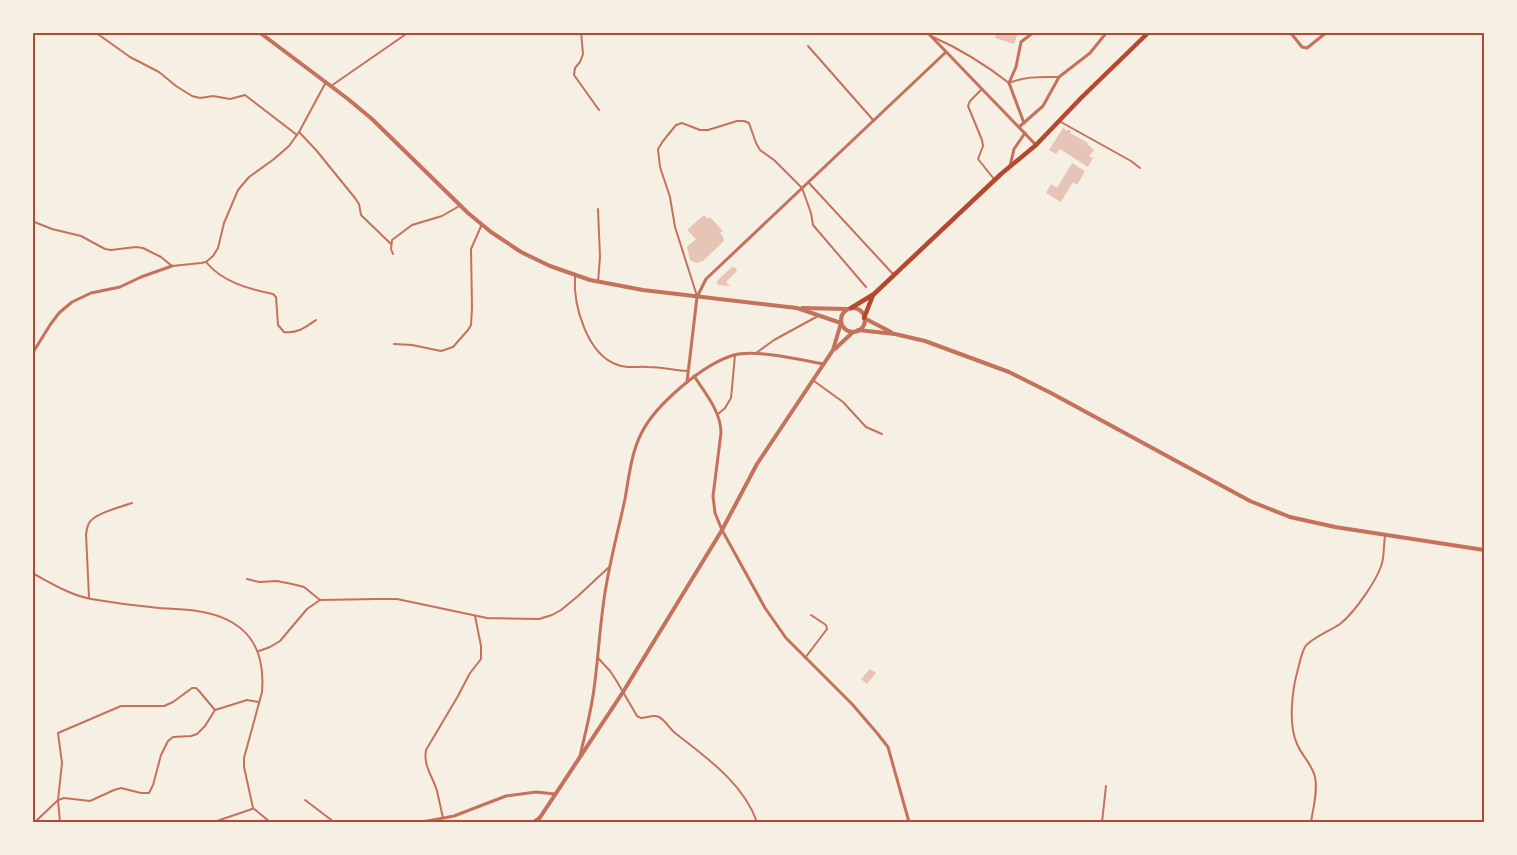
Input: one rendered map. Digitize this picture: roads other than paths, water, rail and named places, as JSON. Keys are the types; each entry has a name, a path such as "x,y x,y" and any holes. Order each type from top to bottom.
{"main road":[{"path":"849,308 874,294 894,276 995,180 1036,145 1149,32"},
{"path":"864,318 874,294"}],"street":[{"path":"259,32 372,119 461,205 505,243 550,266 575,276 598,282 643,290 797,308 849,308 858,309 864,314 863,325 841,341 833,350 757,464 722,530 623,692 537,822"},
{"path":"1024,123 1010,83 1016,67 1021,42 1034,32"},
{"path":"1019,127 1043,106 1059,77 1090,53 1107,32"},
{"path":"1290,32 1302,47 1308,48 1327,32"},
{"path":"929,34 1036,145"},
{"path":"687,382 697,297 706,279 946,52"},
{"path":"1010,167 1014,149 1025,133"},
{"path":"33,352 58,313 72,302 91,293 120,287 172,266"},
{"path":"797,308 841,323 846,330 895,334 925,341 1010,372 1266,508 1313,523 1484,550"},
{"path":"833,350 842,315 849,308"},
{"path":"864,318 895,334"},
{"path":"579,759 594,690 607,581 632,461 642,432 652,417 694,376 735,354 756,353 824,364"},
{"path":"694,376 718,414 721,424 722,433 712,496 722,530 774,622 786,638 852,704 888,747 909,822"},
{"path":"422,822 454,816 506,796 536,792 556,794"}],"lane":[{"path":"95,32 130,57 159,72 192,96 200,98 213,96 230,99 245,95 297,135"},
{"path":"331,86 410,32"},
{"path":"582,32 583,54 575,68 574,75 599,110"},
{"path":"929,34 993,70 1010,83 1020,78 1033,76 1059,77"},
{"path":"808,46 874,121"},
{"path":"32,221 52,229 81,236 105,249 143,248 161,257 172,266 206,262 218,248 224,223 238,190 249,178 289,146 299,132 326,82"},
{"path":"982,89 970,101 968,106 982,140 983,146 978,159 995,180"},
{"path":"697,297 675,227 670,197 660,166 658,149 662,141 676,125 682,123 700,130 708,130 737,121 747,122 751,126 760,150 774,160 802,188 811,213 813,225 866,287"},
{"path":"1059,121 1131,161 1140,168"},
{"path":"299,132 355,198 359,204 361,215 391,244 393,254"},
{"path":"809,182 894,276"},
{"path":"391,244 392,240 412,225 442,216 461,205"},
{"path":"598,209 600,257 598,282"},
{"path":"394,344 412,345 441,352 453,347 468,330 472,308 471,249 482,224"},
{"path":"206,262 217,273 233,282 273,294 276,297 278,325 284,332 298,331 316,320"},
{"path":"575,276 575,294 579,316 592,344 606,359 618,366 627,368 649,366 689,372"},
{"path":"756,353 774,340 820,315"},
{"path":"718,414 725,408 730,398 735,354"},
{"path":"814,381 843,402 866,427 882,434"},
{"path":"89,598 87,524 97,516 132,503"},
{"path":"1311,822 1315,802 1315,778 1310,765 1298,746 1293,728 1293,698 1297,672 1302,653 1308,644 1347,618 1368,590 1381,566 1385,534"},
{"path":"259,652 280,641 307,610 320,600 398,599 487,618 539,619 546,618 561,610 610,567"},
{"path":"32,573 64,590 89,598 214,614 233,622 243,629 259,652 263,683 260,702 243,762 253,808 270,822"},
{"path":"247,579 259,582 277,581 304,587 320,600"},
{"path":"805,658 827,629 826,625 811,615"},
{"path":"443,818 437,790 425,756 426,750 470,673 482,659 475,616"},
{"path":"597,658 610,671 637,716 641,718 659,716 673,732 727,776 744,796 757,822"},
{"path":"60,822 58,800 62,763 58,733 121,706 164,706 173,702 192,688 196,688 215,710"},
{"path":"35,822 58,800 64,798 90,801 121,788 149,793 161,755 168,741 173,737 196,734 205,726 215,710 247,700 260,702"},
{"path":"1102,822 1106,786"},
{"path":"305,800 334,822"},
{"path":"214,822 253,808"},
{"path":"532,822 543,814"}]}
